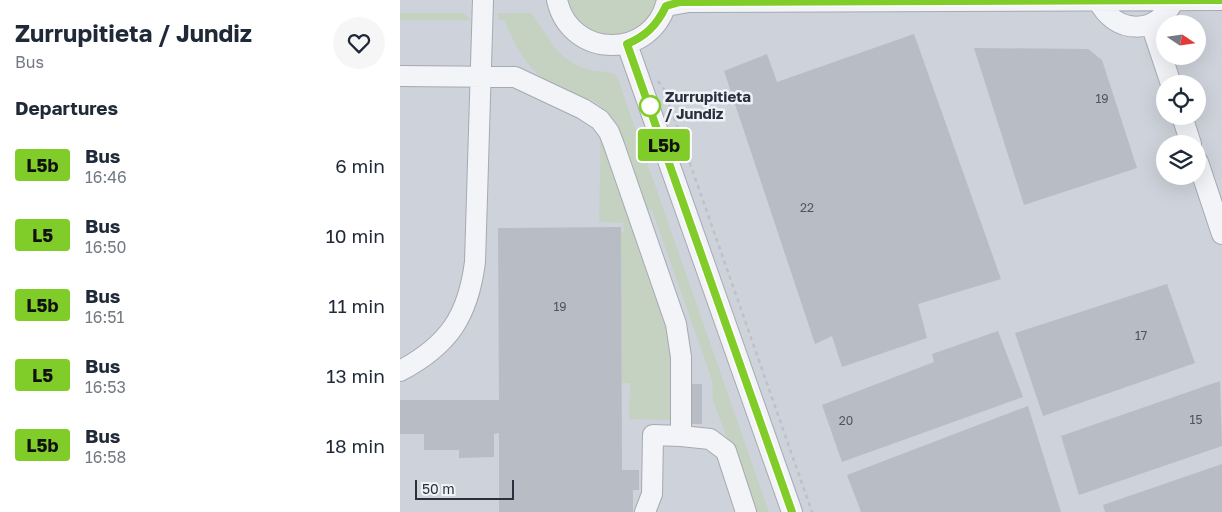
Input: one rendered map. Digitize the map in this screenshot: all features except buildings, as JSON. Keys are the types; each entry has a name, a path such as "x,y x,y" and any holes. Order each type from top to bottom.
{"street":[{"path":"400,371 434,350 450,332 468,298 475,262 483,0"},
{"path":"557,0 562,14 578,34 601,45 627,44 640,38 651,30 667,3 680,2 1222,0"},
{"path":"1098,0 1105,12 1114,21 1132,26 1151,24 1161,19 1174,0"},
{"path":"1151,24 1168,75"},
{"path":"627,44 792,512"},
{"path":"400,76 515,77 583,108 600,120 609,132 676,324 681,358 681,436"},
{"path":"1206,185 1222,234"},
{"path":"645,512 652,494 653,435 710,439 726,451 746,512"}],"path":[{"path":"656,78 664,89 812,512"}],"shaded area":[{"path":"400,0 1222,0 1222,512 400,512"}],"green space":[{"path":"567,0 659,0 651,16 641,27 628,33 614,36 588,27 576,15"},
{"path":"400,13 463,13 471,20 400,20"},
{"path":"497,13 531,13 554,46 567,59 586,69 617,76 769,512 754,512 713,400 712,380 652,210 643,212 606,113 597,103 555,87 537,74 513,40 504,20 499,20"},
{"path":"601,128 670,326 672,418 668,420 629,419 630,383 622,383 621,232 624,232 623,223 599,222"}],"bus line":[{"name":"L5b","path":"792,512 627,44 651,30 660,19 666,6 680,2 1222,0"}],"place":[{"name":"Zurrupitieta / Jundiz","path":"650,106"}]}
